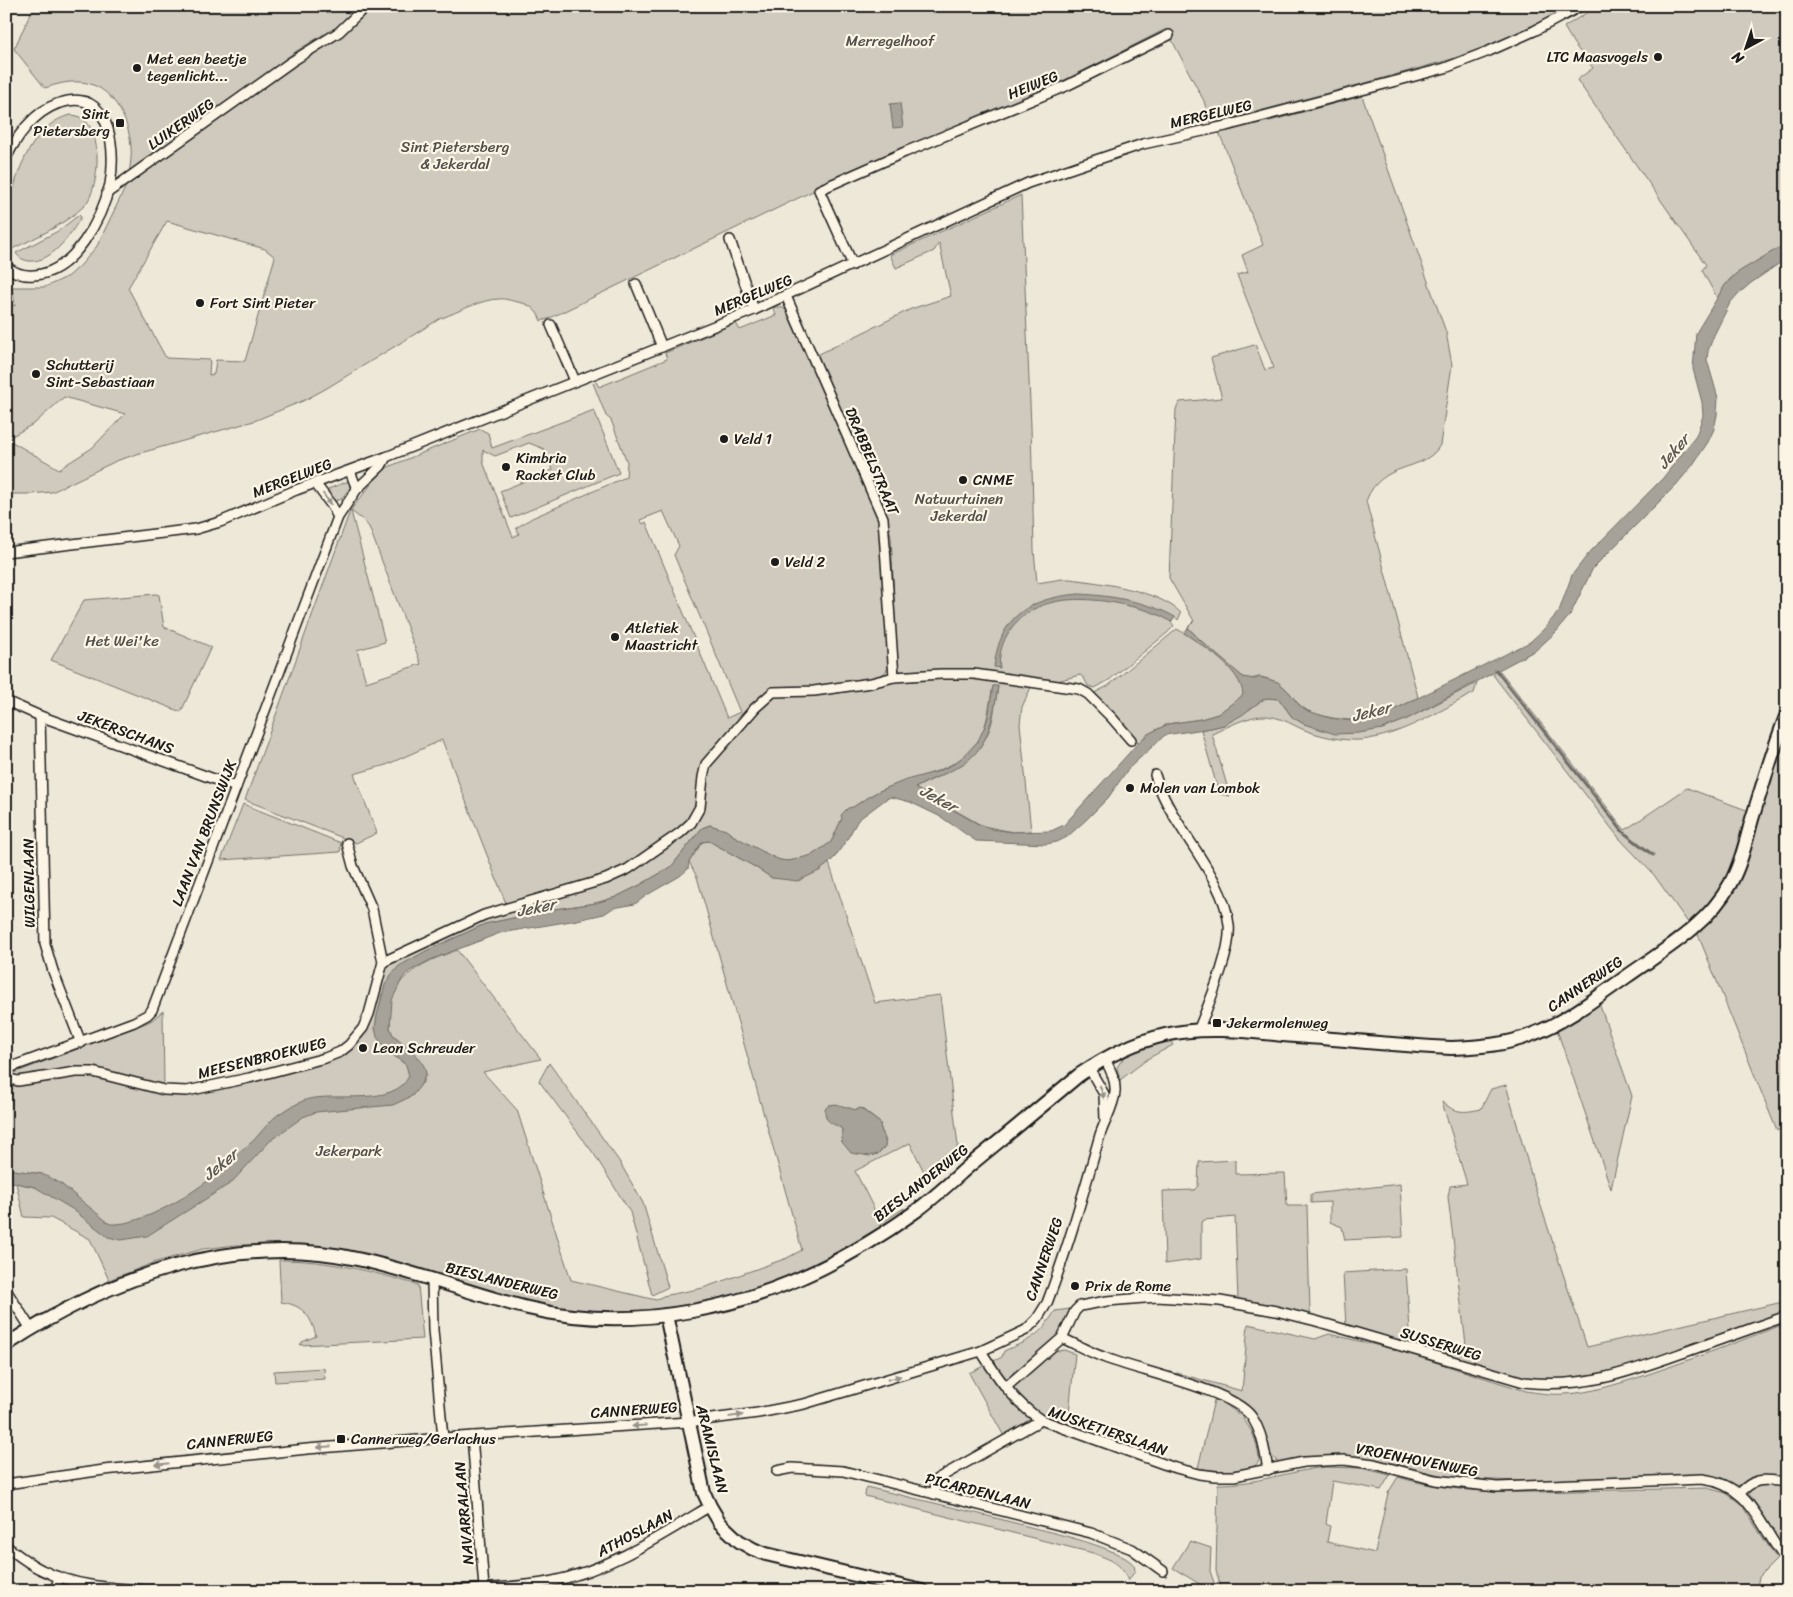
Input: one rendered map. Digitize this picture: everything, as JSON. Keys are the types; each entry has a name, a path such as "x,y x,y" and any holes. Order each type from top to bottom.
{"main road":[{"name":"CANNERWEG","path":"1089,1068 1125,1049 1158,1037 1181,1032 1252,1032 1428,1047 1469,1047 1520,1039 1566,1018 1682,937 1700,921 1723,895 1741,856 1770,759 1787,714"},
{"name":"BIESLANDERWEG","path":"6,1346 31,1329 75,1305 145,1275 180,1264 235,1254 272,1251 310,1251 360,1259 549,1312 611,1318 666,1316 714,1306 767,1291 826,1266 866,1244 918,1210 1089,1068"},
{"name":"ARAMISLAAN","path":"666,1316 675,1350 688,1422 704,1493 720,1523 732,1536 759,1552 922,1591"}],"street":[{"name":"LUIKERWEG","path":"107,193 291,62 339,32 366,6"},
{"name":"MERGELWEG","path":"6,552 196,528 220,522 754,310 1019,186 1143,144 1235,123 1445,68 1526,34 1581,6"},
{"name":"HEIWEG","path":"853,264 819,190 906,148 1066,86 1169,35"},
{"path":"6,158 24,130 44,110 55,104 73,100 88,103 98,110 109,130 112,160 110,184 96,221 78,249 62,265 45,274 16,273 6,266"},
{"path":"730,240 754,310"},
{"path":"636,284 662,347"},
{"name":"DRABBELSTRAAT","path":"786,296 883,518 894,677"},
{"path":"551,325 575,382"},
{"name":"LAAN VAN BRUNSWIJK","path":"6,1069 134,1022 145,1017 152,1010 338,517 358,488 381,466 386,457"},
{"path":"350,471 358,488"},
{"path":"315,483 338,517"},
{"path":"347,843 353,866 372,909 382,962 489,913 579,888 616,875 680,833 691,823 698,812 702,798 706,764 755,708 770,694 781,691 823,689 871,683 894,677 974,674 1077,688 1088,694 1131,740"},
{"name":"JEKERSCHANS","path":"6,701 40,716 236,787"},
{"name":"WILGENLAAN","path":"40,716 45,944 52,971 81,1043"},
{"path":"1155,775 1164,800 1223,900 1230,925 1227,950 1198,1031"},
{"name":"MEESENBROEKWEG","path":"6,1078 18,1081 76,1072 93,1072 164,1090 186,1090 249,1078 325,1058 353,1042 363,1028 382,962"},
{"name":"CANNERWEG","path":"6,1484 104,1470 224,1457 442,1438 688,1422 758,1413 804,1404 982,1351 1026,1330 1043,1310 1058,1272 1105,1119 1113,1102 1115,1088 1105,1059"},
{"name":"CANNERWEG","path":"1089,1068 1104,1094 1105,1119"},
{"path":"432,1280 433,1330 442,1438"},
{"path":"6,1290 31,1329"},
{"name":"SUSSERWEG","path":"1062,1338 1075,1311 1080,1306 1107,1301 1157,1297 1198,1299 1241,1304 1316,1320 1524,1382 1558,1385 1595,1380 1630,1371 1787,1316"},
{"path":"1006,1387 1062,1338 1101,1357 1181,1382 1236,1403 1250,1415 1257,1427 1264,1446 1268,1470"},
{"path":"982,1351 1006,1387 1024,1408 1041,1420"},
{"name":"MUSKETIERSLAAN","path":"934,1494 937,1479 1041,1420 1186,1472 1225,1476 1268,1470"},
{"name":"NAVARRALAAN","path":"472,1436 484,1588"},
{"name":"VROENHOVENWEG","path":"1268,1470 1304,1462 1344,1460 1374,1464 1435,1480 1478,1486 1520,1487 1702,1480 1723,1484 1740,1493"},
{"name":"PICARDENLAAN","path":"777,1471 792,1468 843,1471 1091,1532 1132,1549 1163,1570"},
{"path":"1787,1482 1759,1480 1749,1484 1740,1493 1787,1561"},
{"name":"ATHOSLAAN","path":"451,1591 552,1586 615,1561 710,1506"},
{"path":"6,1546 29,1563 59,1577 97,1586 157,1591"},
{"path":"55,1591 59,1577"}],"green space":[{"name":"Sint Pietersberg & Jekerdal","path":"34,6 1572,6 1499,42 1452,59 1210,124 1204,101 1166,29 1065,80 970,119 815,190 548,319 541,321 535,311 522,303 501,299 478,303 441,318 305,400 254,421 116,461 52,492 31,494 6,494 6,297 7,302 15,306 12,287 45,287 69,276 97,246 126,186 330,41 324,34 292,54 227,105 151,156 129,175 130,136 117,105 110,96 91,84 80,82 62,83 45,88 14,49","holes":["167,221 265,249 275,257 245,361 216,360 214,374 209,375 210,360 166,358 128,288","64,397 125,414 92,448 59,469 7,439 35,423"]},
{"path":"1597,6 1787,6 1787,243 1734,275 1717,298 1702,270 1706,265 1577,80 1593,68 1574,44 1564,27"},
{"path":"1362,96 1446,332 1452,365 1440,445 1433,454 1424,460 1392,472 1382,479 1373,488 1366,501 1418,697 1384,714 1350,720 1337,719 1310,712 1302,707 1281,684 1261,677 1250,679 1241,676 1207,647 1188,627 1194,621 1169,578 1176,409 1180,402 1222,398 1211,358 1255,344 1265,370 1274,368 1237,275 1248,272 1242,255 1263,245 1219,132 1270,121"},
{"path":"71,115 82,118 90,127 95,140 97,170 90,197 84,206 68,219 12,249 9,232 10,212 19,170 40,134 54,122"},
{"name":"Natuurtuinen Jekerdal","path":"1021,195 1031,426 1034,550 1037,583 1070,579 1113,585 1144,593 1171,605 1181,613 1178,620 1175,617 1171,622 1174,626 1167,633 1109,680 1095,688 1088,686 1080,675 1053,682 901,672 897,667 891,536 885,513 815,356 911,309 951,296 939,243 934,251 896,268 890,255"},
{"path":"79,215 81,217 66,239 45,257 29,261 21,258 16,253 58,231"},
{"path":"773,307 781,307 789,312 880,519 891,662 885,673 874,678 806,689 775,689 763,695 706,759 698,803 689,822 619,871 507,906 442,740 386,765 354,774 377,833 356,843 245,800 350,511 373,482 388,467 480,429 488,433 492,448 594,410 619,473 511,518 500,491 553,470 544,449 529,443 495,456 483,450 483,462 513,537 519,534 516,528 532,518 626,477 627,462 611,420 606,416 593,383 596,382 599,387 667,359 665,353 736,323 740,330 776,315","holes":["351,511 369,527 421,664 366,682 357,650 385,642","663,511 679,546 674,555 740,712 727,718 646,522 643,524 640,520"]},
{"path":"349,481 350,488 342,498 336,501 328,489"},
{"name":"Het Wei'ke","path":"159,595 164,627 211,647 181,712 51,660 84,600"},
{"path":"1177,629 1218,657 1236,675 1244,695 1218,714 1201,719 1168,724 1148,734 1138,743 1092,694 1108,686"},
{"path":"1500,671 1625,830 1687,788 1749,811 1724,884 1710,904 1689,924 1654,875 1619,838 1493,675"},
{"name":"Jekerpark","path":"958,677 1032,685 1022,707 1020,724 1031,831 1013,832 983,826 915,788 963,762 982,745 993,718 998,687 993,686 984,730 969,752 945,768 888,787 862,801 844,816 830,843 816,853 800,859 782,861 760,852 731,833 710,825 702,828 671,867 616,897 596,903 555,909 485,924 426,951 382,994 375,1028 395,1057 406,1065 422,1084 426,1074 414,1052 391,1033 389,1015 391,1000 397,988 415,969 457,950 541,1059 483,1072 517,1110 571,1280 656,1300 663,1296 703,1288 787,1258 802,1250 697,877 689,862 702,842 709,841 772,878 819,871 829,863 875,1003 940,995 958,1146 927,1178 910,1143 855,1171 881,1223 904,1208 904,1214 826,1258 764,1289 693,1308 629,1314 569,1311 526,1302 378,1258 314,1246 236,1245 203,1249 156,1262 109,1280 90,1239 51,1218 24,1217 16,1183 35,1187 42,1174 6,1169 6,1076 146,1023 163,1011 164,1088 194,1088 329,1053 362,1036 368,1029 385,966 389,962 482,918 608,882 696,820 707,769 764,703 775,696 901,680","holes":["861,1108 880,1123 886,1142 842,1142 842,1129 836,1124"]},
{"path":"1477,683 1474,693 1419,722 1376,738 1346,740 1331,737 1309,732 1280,719 1266,716 1252,717 1238,722 1212,734 1230,796 1219,794 1201,730 1224,725 1267,698 1279,699 1292,717 1304,724 1382,729 1405,720"},
{"path":"1787,729 1787,1125 1777,1131 1697,932 1712,918 1760,812"},
{"path":"243,804 341,843 340,852 221,860"},
{"path":"1599,1003 1632,1096 1611,1189 1557,1030"},
{"path":"1171,1041 1173,1045 1149,1058 1120,1080 1117,1068 1126,1056 1140,1049"},
{"path":"549,1063 619,1161 643,1203 668,1287 652,1295 630,1212 594,1154 539,1081"},
{"path":"1506,1085 1534,1185 1587,1347 1787,1301 1787,1314 1666,1355 1581,1379 1533,1381 1429,1351 1467,1353 1448,1197 1450,1186 1467,1184 1442,1102 1460,1111 1481,1109 1491,1089"},
{"path":"1235,1160 1235,1174 1285,1173 1287,1206 1307,1206 1310,1312 1312,1317 1238,1301 1235,1217 1204,1220 1201,1223 1201,1259 1165,1264 1163,1191 1194,1190 1198,1186 1199,1162"},
{"path":"1400,1184 1403,1237 1345,1240 1342,1227 1330,1222 1330,1202 1311,1203 1311,1194"},
{"path":"279,1260 297,1260 349,1267 418,1285 423,1339 300,1345 302,1342 316,1336 312,1323 305,1313 295,1306 281,1302"},
{"path":"1406,1269 1411,1346 1346,1327 1343,1273"},
{"path":"1070,1309 1060,1332 1052,1342 1058,1351 1064,1350 1075,1354 1068,1423 1041,1414 1036,1420 1005,1438 969,1373 1002,1357 1004,1351 1034,1336 1044,1327 1055,1311"},
{"path":"1787,1323 1787,1478 1751,1477 1738,1486 1714,1476 1523,1481 1462,1479 1379,1460 1343,1456 1308,1457 1279,1462 1269,1452 1259,1422 1247,1406 1222,1391 1172,1375 1177,1373 1242,1391 1248,1324 1315,1339 1329,1334 1397,1350 1526,1391 1550,1394 1575,1393 1604,1388 1643,1376"},
{"path":"324,1368 325,1379 275,1382 274,1371"},
{"path":"1214,1400 1232,1409 1246,1423 1258,1450 1259,1461 1255,1465 1240,1470 1198,1468"},
{"path":"1325,1467 1361,1468 1390,1475 1381,1490 1332,1481 1326,1524 1330,1526 1327,1542 1375,1553 1388,1493 1398,1477 1441,1487 1507,1492 1707,1488 1726,1493 1741,1504 1777,1559 1759,1577 1756,1591 1222,1591 1216,1571 1218,1484 1258,1480"},
{"path":"1758,1484 1787,1484 1787,1553 1749,1494 1751,1488"},
{"path":"866,1487 1087,1542 1126,1559 1134,1565 1135,1571 1128,1581 1115,1562 1093,1553 865,1496"},
{"path":"1190,1541 1211,1548 1210,1571 1217,1591 1201,1591 1203,1586 1173,1568"}],"shaded area":[{"path":"900,103 903,127 893,128 890,104"},
{"path":"1787,243 1787,258 1737,295 1730,303 1714,335 1707,360 1718,398 1717,415 1714,429 1708,442 1692,466 1676,485 1593,568 1570,615 1556,632 1536,650 1405,720 1382,729 1359,733 1335,734 1304,724 1292,717 1279,699 1267,698 1224,725 1165,735 1128,769 1108,798 1086,820 1067,837 1057,842 1046,844 976,841 941,817 910,802 891,797 858,820 835,857 829,863 819,871 798,881 772,878 709,841 702,842 689,862 688,869 635,904 613,908 604,914 577,920 500,933 430,960 408,972 402,979 392,1000 390,1028 393,1035 414,1052 425,1068 426,1074 412,1096 393,1105 316,1112 303,1117 271,1140 231,1183 147,1236 121,1240 108,1237 72,1209 35,1187 6,1181 6,1169 42,1174 60,1183 110,1224 137,1220 167,1207 218,1173 232,1158 252,1142 274,1118 296,1104 317,1098 377,1095 390,1092 401,1086 409,1076 406,1065 382,1044 377,1037 375,1028 385,985 399,966 426,951 485,924 555,909 596,903 616,897 671,867 702,828 710,825 726,830 780,860 789,861 812,855 831,842 842,818 841,815 848,808 853,807 877,792 906,780 936,772 952,765 964,756 978,741 985,726 993,686 998,686 994,710 988,732 977,752 958,767 915,788 976,823 992,829 1013,832 1051,831 1064,825 1148,734 1168,724 1201,719 1218,714 1243,695 1241,686 1229,668 1211,652 1184,633 1188,628 1243,677 1254,679 1260,677 1278,682 1299,705 1308,711 1330,718 1352,721 1390,712 1530,642 1559,611 1572,575 1589,553 1663,478 1696,436 1703,416 1702,402 1693,369 1696,333 1725,285 1740,271"},
{"path":"1079,594 1141,603 1175,617 1171,622 1145,610 1096,600 1079,599 1045,604 1030,611 1017,621 1004,642 1000,655 1000,668 994,667 997,649 1003,634 1020,612 1046,600"},
{"path":"836,1104 856,1110 860,1108 880,1123 885,1147 878,1154 870,1156 851,1153 842,1142 842,1129 830,1122 825,1114 825,1109 829,1105"}],"waterway":[{"path":"1496,670 1623,832 1653,855"}],"place":[{"name":"LTC Maasvogels","path":"1658,57"},
{"name":"Met een beetje tegenlicht...","path":"137,68"},
{"name":"Sint Pietersberg","path":"120,123"},
{"name":"Fort Sint Pieter","path":"200,303"},
{"name":"Schutterij Sint-Sebastiaan","path":"36,374"},
{"name":"Veld 1","path":"724,439"},
{"name":"Kimbria Racket Club","path":"506,467"},
{"name":"CNME","path":"963,480"},
{"name":"Veld 2","path":"775,562"},
{"name":"Atletiek Maastricht","path":"615,637"},
{"name":"Molen van Lombok","path":"1130,788"},
{"name":"Jekermolenweg","path":"1217,1023"},
{"name":"Leon Schreuder","path":"363,1048"},
{"name":"Prix de Rome","path":"1075,1286"},
{"name":"Cannerweg/Gerlachus","path":"341,1439"}],"park label":[{"name":"Merregelhoof","path":"890,41"}],"water label":[{"name":"Jeker","path":"1673,451"},
{"name":"Jeker","path":"1371,711"},
{"name":"Jeker","path":"939,798"},
{"name":"Jeker","path":"536,907"},
{"name":"Jeker","path":"220,1164"}]}
